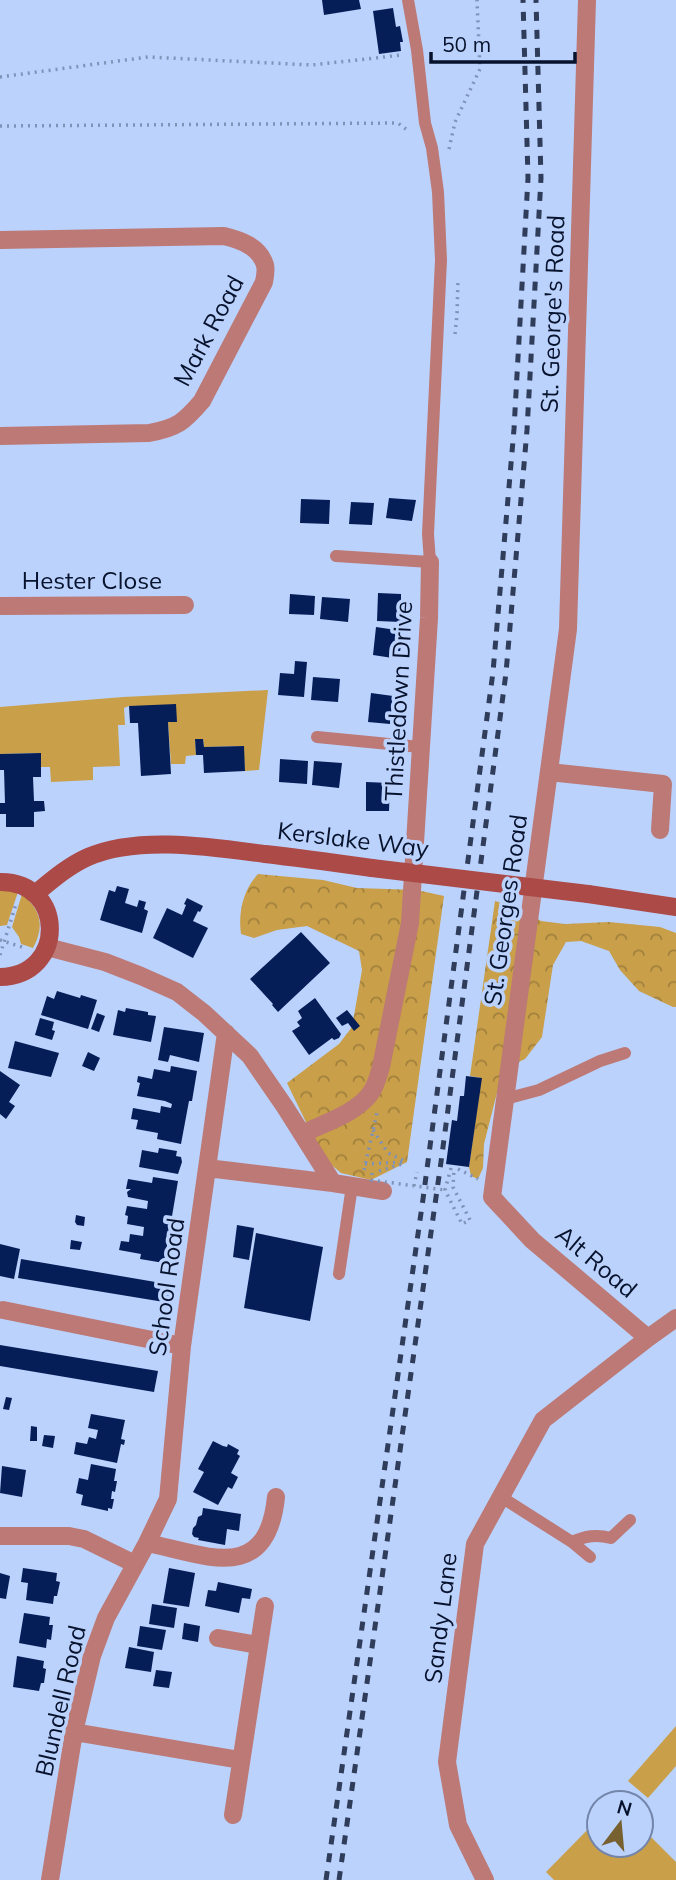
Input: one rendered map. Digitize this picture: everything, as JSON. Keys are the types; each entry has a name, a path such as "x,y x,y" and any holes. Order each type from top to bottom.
{"street":[{"name":"St. George's Road","path":"568,629 587,0"},
{"name":"Mark Road","path":"0,240 224,236 244,241 255,249 265,265 264,282 202,401 189,416 171,429 149,433 0,436"},
{"name":"Thistledown Drive","path":"302,1134 358,1105 369,1095 378,1077 410,923 430,562"},
{"name":"Hester Close","path":"0,606 185,605"},
{"name":"St. Georges Road","path":"492,1197 568,629"},
{"path":"549,772 663,784 660,830"},
{"name":"Kerslake Way","path":"27,893 89,856 124,847 174,844 676,907"},
{"path":"0,882 16,883 44,905 49,918 50,933 39,949 40,959 30,968 18,974 0,977"},
{"path":"39,949 105,962 177,992 204,1013 250,1056 333,1183"},
{"name":"School Road","path":"147,1543 168,1499 182,1346 226,1033"},
{"path":"207,1168 383,1191"},
{"name":"Alt Road","path":"492,1197 532,1240 648,1338"},
{"path":"4,1310 182,1346"},
{"path":"648,1338 676,1318"},
{"name":"Sandy Lane","path":"485,1880 458,1825 447,1762 475,1544 543,1420 648,1338"},
{"path":"147,1543 219,1558 249,1554 255,1550 271,1525 276,1497"},
{"path":"0,1536 69,1535 84,1539 135,1564"},
{"name":"Blundell Road","path":"50,1880 74,1732 97,1643 106,1618 147,1543"},
{"path":"233,1815 265,1606"},
{"path":"218,1638 258,1646"},
{"path":"74,1732 240,1760"}],"lane":[{"path":"336,556 430,562 428,534 441,260 438,192 432,148 425,124 408,0"},
{"path":"317,737 420,747"},
{"path":"505,1099 539,1090 600,1061 625,1053"},
{"path":"339,1274 352,1186"},
{"path":"501,1497 572,1542 590,1557"},
{"path":"572,1542 591,1535 611,1538 630,1520"}],"path":[{"path":"455,122 480,69 477,0"},
{"path":"0,76 148,57 312,65 417,53"},
{"path":"0,127 398,123 432,148"},
{"path":"0,955 2,941 27,893"},
{"path":"2,941 39,949"},
{"path":"373,1130 388,1153 407,1162 365,1164 373,1130"},
{"path":"407,1162 372,1173 371,1180 445,1190"},
{"path":"452,1169 453,1187 470,1220 462,1224 445,1190 452,1169"},
{"path":"414,1186 417,1172"}],"green space":[{"path":"268,690 259,770 245,771 243,746 204,747 203,739 195,740 196,755 186,756 185,764 171,764 168,722 177,721 129,706 124,708 125,725 118,725 120,766 93,767 93,780 51,782 50,767 41,767 40,753 0,754 0,707 123,697"},
{"path":"258,874 323,880 357,888 417,890 444,896 407,1162 371,1180 341,1173 328,1162 287,1083 339,1044 352,1027 362,970 359,951 307,926 277,930 254,938 241,934 243,902"},
{"path":"0,889 18,892 7,925 0,926"},
{"path":"22,894 33,906 39,919 39,933 33,948 21,944 12,927"},
{"path":"495,901 522,909 541,921 565,924 609,922 660,927 676,933 676,1007 639,991 620,970 609,951 581,941 566,942 553,965 542,1037 525,1059 510,1066 500,1081 484,1144 483,1168 478,1179 471,1176 469,1167 481,1078 470,1076"},
{"path":"676,1726 676,1766 655,1790 637,1789 628,1781"},
{"path":"585,1832 585,1859 655,1859 655,1841 676,1862 676,1880 554,1880 546,1872"}],"building":[{"path":"322,0 359,0 361,9 324,15"},
{"path":"393,8 396,27 400,26 403,42 400,42 401,51 379,54 373,11"},
{"path":"389,498 416,500 412,521 386,518"},
{"path":"301,499 330,500 329,524 300,523"},
{"path":"351,502 374,503 372,525 349,524"},
{"path":"378,593 401,594 401,622 377,621"},
{"path":"290,594 315,596 314,615 289,614"},
{"path":"322,597 350,599 348,622 320,619"},
{"path":"376,627 403,631 399,659 373,655"},
{"path":"295,661 307,662 304,697 278,695 280,673 294,674"},
{"path":"313,677 340,679 338,702 311,700"},
{"path":"371,693 393,696 390,724 368,722"},
{"path":"176,704 177,722 168,722 171,774 141,776 138,723 130,723 129,706"},
{"path":"195,739 203,739 204,747 244,746 245,771 204,773 203,755 196,755"},
{"path":"41,753 41,777 33,777 34,801 44,801 45,811 34,812 34,827 6,827 6,814 0,814 0,803 5,803 4,770 0,770 0,754"},
{"path":"280,759 308,761 307,784 279,782"},
{"path":"314,761 342,763 339,788 312,785"},
{"path":"366,782 390,783 389,811 366,811"},
{"path":"117,886 129,889 125,903 137,907 139,900 146,902 144,909 148,911 142,933 100,920 109,890 115,892"},
{"path":"187,898 203,906 193,921 208,928 193,958 153,938 167,908 182,915"},
{"path":"301,932 330,963 278,1012 250,979"},
{"path":"57,991 97,1000 88,1029 41,1015 47,996 54,999"},
{"path":"315,998 341,1034 339,1038 332,1038 309,1055 292,1031 300,1026 297,1022 302,1018 298,1011"},
{"path":"126,1008 156,1016 151,1042 113,1035 118,1010 125,1012"},
{"path":"347,1010 360,1026 354,1031 348,1023 342,1026 336,1018"},
{"path":"97,1013 105,1016 99,1032 91,1029"},
{"path":"40,1018 54,1022 52,1040 35,1035"},
{"path":"164,1027 204,1033 199,1062 170,1055 168,1062 158,1060"},
{"path":"15,1041 59,1053 51,1077 8,1068"},
{"path":"88,1052 100,1058 94,1071 82,1066"},
{"path":"171,1066 197,1071 181,1144 157,1139 158,1133 136,1129 138,1120 131,1119 133,1108 160,1113 161,1106 171,1108 172,1104 165,1101 137,1096 140,1083 137,1082 138,1076 152,1079 154,1069 170,1072"},
{"path":"0,1071 20,1085 9,1102 15,1106 6,1119 0,1114"},
{"path":"466,1076 482,1078 469,1167 446,1164 452,1120 457,1121"},
{"path":"159,1148 177,1151 176,1156 181,1157 182,1162 178,1174 139,1167 142,1150 158,1153"},
{"path":"153,1177 178,1181 164,1263 140,1259 141,1254 119,1250 121,1241 129,1242 130,1234 143,1236 144,1227 127,1224 127,1206 147,1209 148,1201 128,1197 127,1192 131,1189 126,1189 128,1179 152,1183"},
{"path":"76,1215 85,1217 84,1226 77,1225"},
{"path":"237,1225 254,1228 249,1260 233,1257"},
{"path":"256,1233 323,1247 310,1321 244,1308"},
{"path":"71,1240 82,1242 80,1250 70,1249"},
{"path":"0,1244 20,1249 14,1279 0,1276"},
{"path":"21,1259 173,1285 170,1303 18,1278"},
{"path":"0,1345 158,1371 154,1392 0,1366"},
{"path":"6,1397 12,1398 9,1410 3,1409"},
{"path":"91,1414 125,1420 121,1439 125,1440 124,1445 121,1444 117,1463 74,1454 76,1442 87,1444 89,1437 96,1439 98,1430 88,1428"},
{"path":"31,1426 37,1427 37,1441 30,1441"},
{"path":"44,1435 55,1436 53,1448 42,1446"},
{"path":"213,1441 239,1450 237,1454 240,1456 231,1473 238,1477 232,1489 228,1487 218,1505 193,1492 204,1472 198,1469"},
{"path":"91,1464 116,1469 114,1481 117,1481 111,1499 114,1499 112,1509 108,1508 108,1511 81,1505 83,1495 76,1493 79,1478 88,1480"},
{"path":"2,1466 26,1470 22,1497 0,1493"},
{"path":"203,1508 241,1514 239,1531 227,1529 225,1545 198,1540 199,1538 192,1534"},
{"path":"23,1568 57,1573 56,1581 60,1582 53,1604 26,1600 28,1583 21,1582"},
{"path":"169,1568 195,1573 189,1607 163,1603"},
{"path":"0,1573 10,1576 6,1599 0,1598"},
{"path":"218,1582 252,1589 250,1599 242,1598 239,1613 205,1606 208,1590 216,1591"},
{"path":"152,1604 177,1608 174,1628 149,1624"},
{"path":"24,1613 50,1617 49,1625 53,1625 51,1640 47,1639 46,1648 19,1643"},
{"path":"184,1623 200,1626 198,1642 182,1639"},
{"path":"140,1626 166,1630 162,1650 137,1646"},
{"path":"129,1647 154,1652 151,1672 125,1668"},
{"path":"17,1656 44,1661 44,1683 41,1683 39,1691 13,1687"},
{"path":"156,1670 172,1672 169,1688 153,1686"}],"railway":[{"path":"326,1880 423,1199 493,672 514,429 528,178 523,0"},
{"path":"339,1880 441,1162 506,673 527,430 541,178 536,0"}]}
